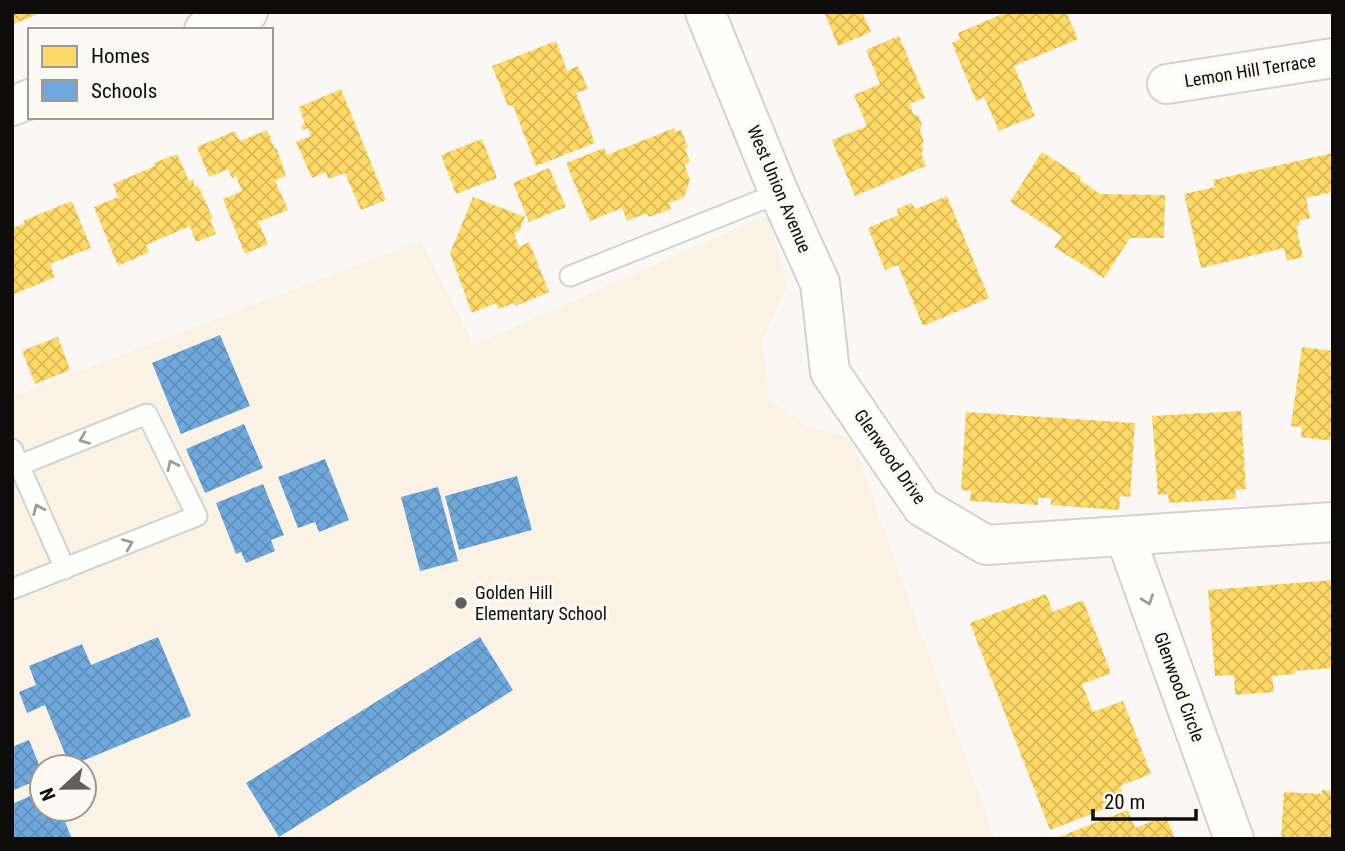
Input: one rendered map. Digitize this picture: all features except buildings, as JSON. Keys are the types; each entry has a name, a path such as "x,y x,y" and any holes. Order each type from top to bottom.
{"street":[{"path":"209,28 248,12"},
{"name":"West Union Avenue","path":"705,12 779,193 820,282 830,372"},
{"name":"Lemon Hill Terrace","path":"1167,84 1333,58"},
{"name":"Glenwood Drive","path":"830,372 922,507 986,545 1333,522"},
{"name":"Glenwood Circle","path":"1125,536 1234,839"}],"lane":[{"path":"570,276 779,193"},
{"path":"12,589 65,569 197,516 147,414 16,457 65,569"}],"shaded area":[{"name":"Golden Hill Elementary School","path":"769,214 787,286 762,342 769,400 808,427 851,438 995,839 12,839 12,397 421,241 474,345"}],"place":[{"name":"Golden Hill Elementary School","path":"461,603"}]}
